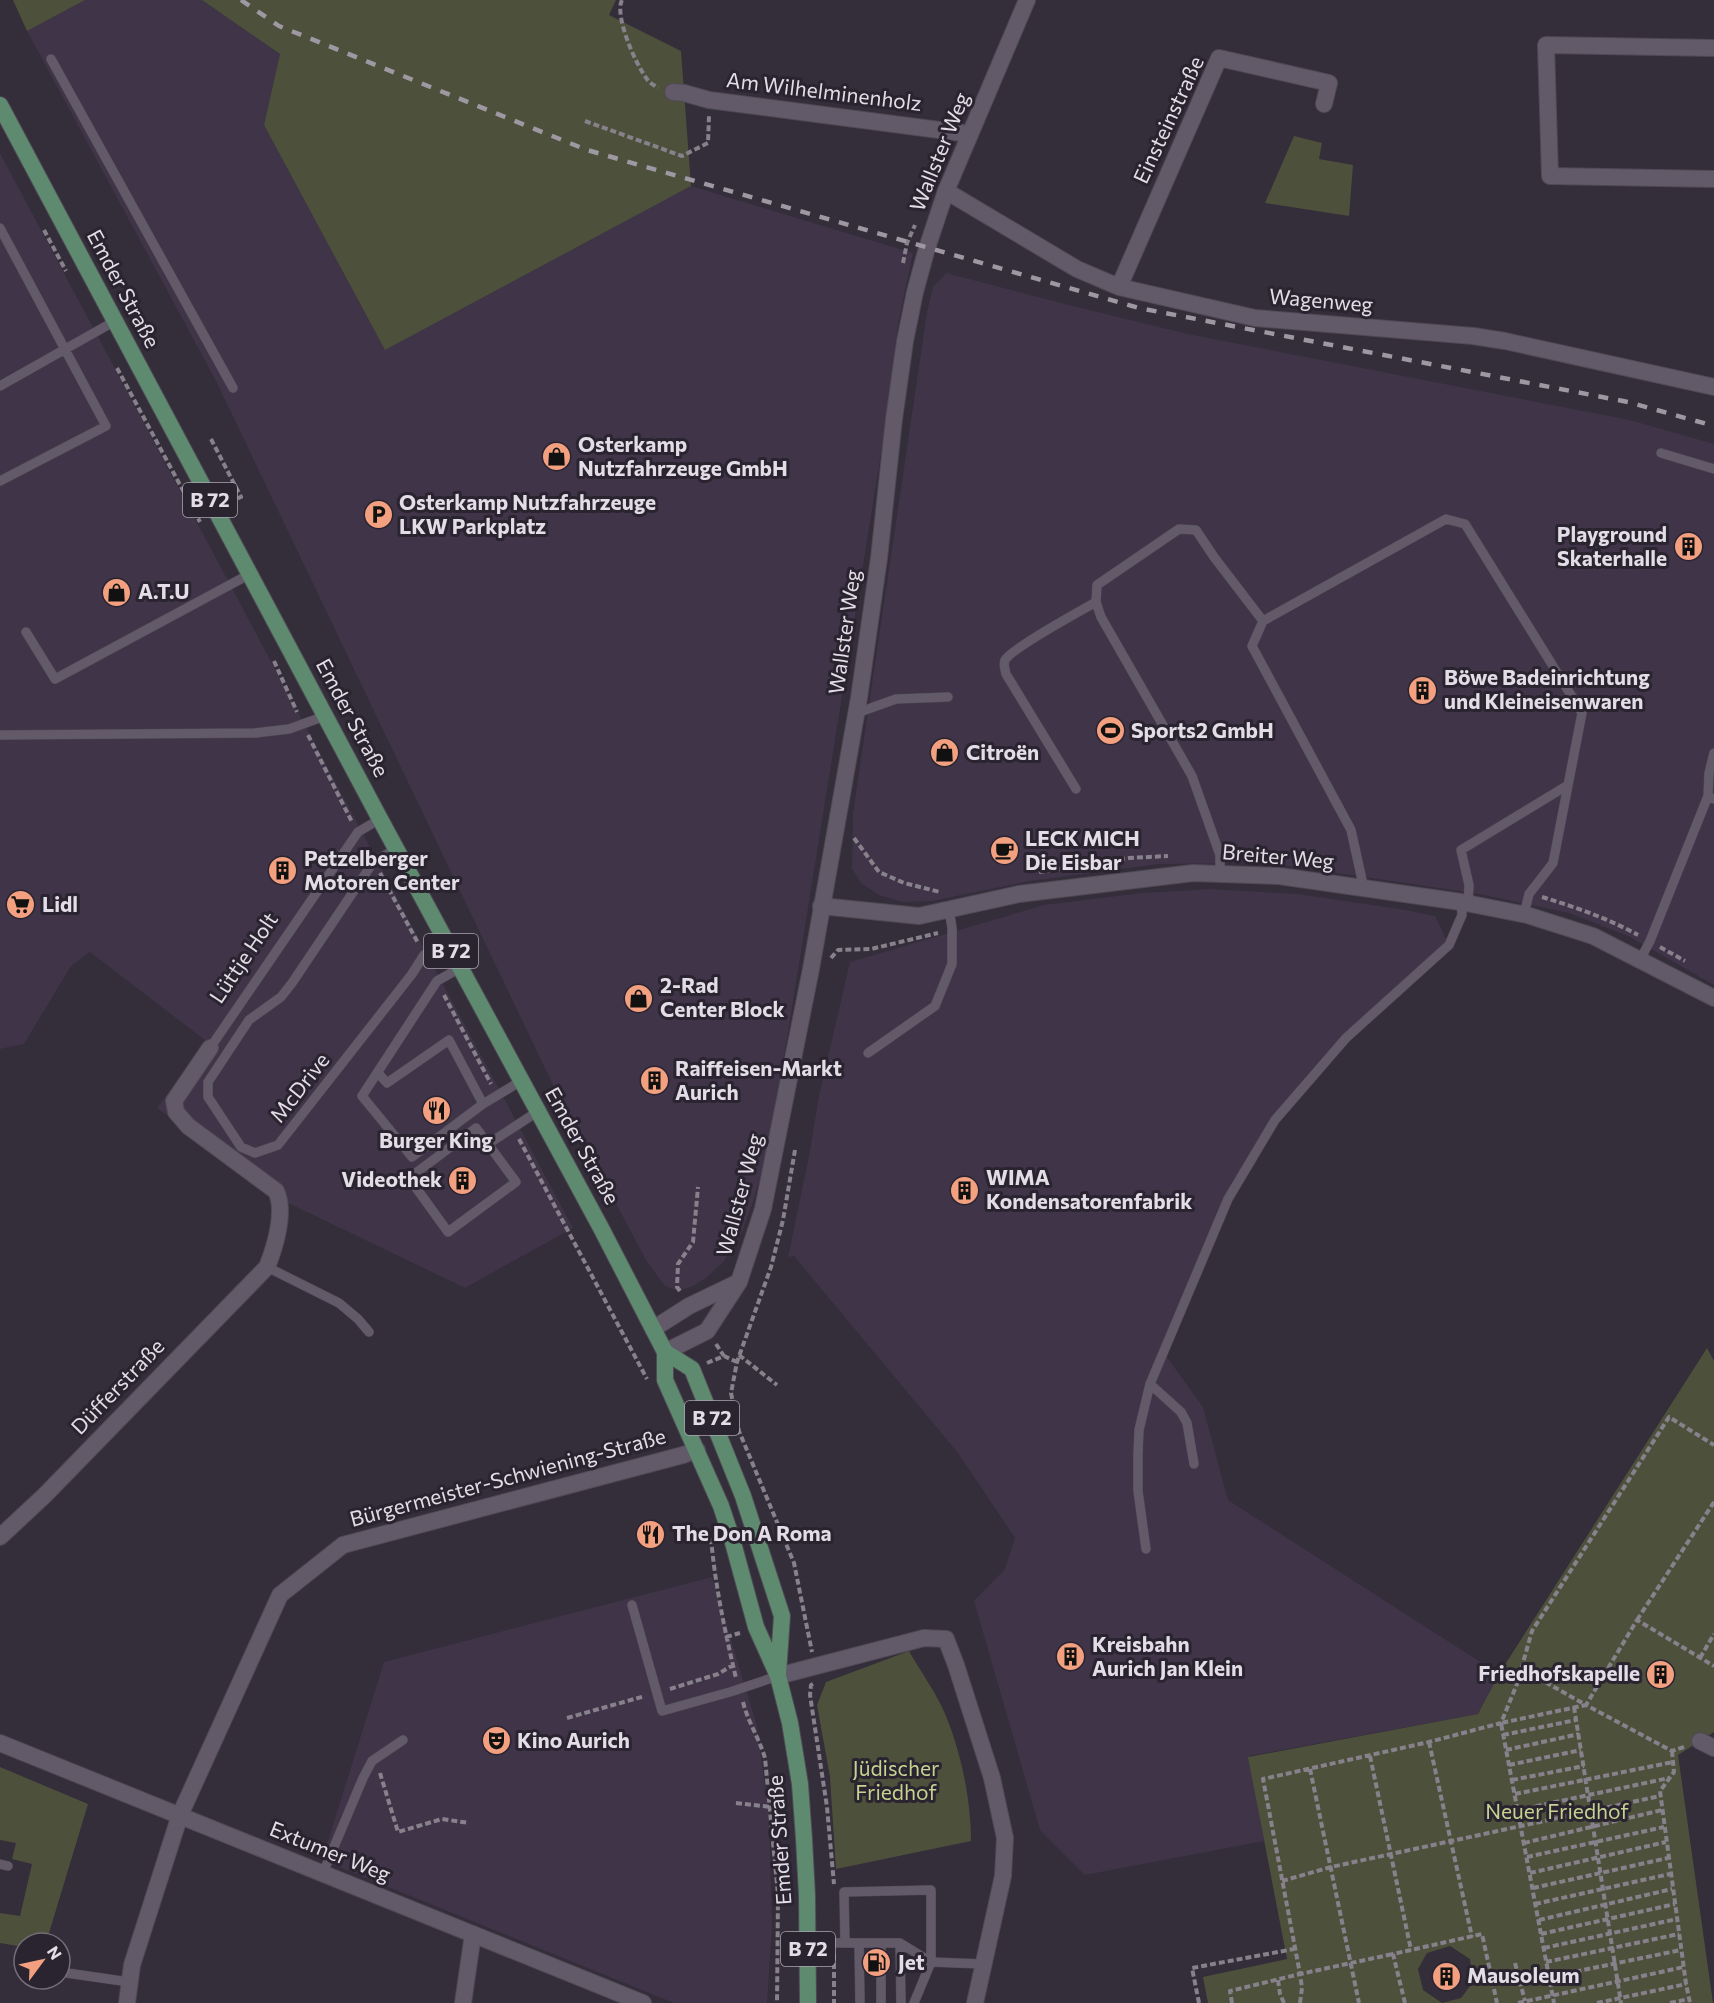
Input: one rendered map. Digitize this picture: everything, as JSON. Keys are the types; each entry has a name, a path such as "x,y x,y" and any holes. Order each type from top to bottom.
{"main road":[{"name":"Emder Straße","path":"0,105 5,124 115,321 665,1352 665,1380 724,1517 756,1627 778,1677 790,1722 800,1784 804,1839 808,2003"},
{"name":"Emder Straße","path":"665,1352 692,1369 743,1496 782,1616 778,1677"}],"street":[{"name":"Wallster Weg","path":"707,1331 739,1282 763,1209 776,1152 857,713 877,569 894,419 905,340 915,292 946,191 1027,0"},
{"path":"1714,48 1546,45 1550,176 1714,179"},
{"name":"Einsteinstraße","path":"1119,287 1219,58 1329,83 1324,104"},
{"name":"Am Wilhelminenholz","path":"673,92 709,100 970,134"},
{"name":"Wagenweg","path":"946,191 1077,269 1119,287 1255,318 1473,336 1505,341 1714,387"},
{"name":"Breiter Weg","path":"821,906 919,916 1019,894 1193,873 1279,876 1465,903 1524,914 1593,936 1714,998"},
{"name":"Lüttje Holt","path":"210,1048 174,1101 176,1112 188,1126 276,1191 280,1208 279,1219 276,1240 267,1267"},
{"name":"Düfferstraße","path":"0,1537 45,1495 267,1267"},
{"name":"Wallster Weg","path":"653,1329 689,1306 739,1282"},
{"path":"665,1352 707,1331"},
{"name":"Bürgermeister-Schwiening-Straße","path":"126,2003 132,1965 180,1815 280,1595 343,1545 697,1450"},
{"path":"778,1677 924,1638 946,1639 992,1778 1005,1838 1003,1876 975,2003"},
{"name":"Extumer Weg","path":"0,1743 643,2003"},
{"path":"463,2003 473,1934"}],"lane":[{"path":"51,59 232,388"},
{"path":"0,228 106,426 0,481"},
{"path":"0,386 115,321"},
{"path":"1661,453 1714,469"},
{"path":"1364,889 1352,830 1252,646 1263,621 1446,519 1465,524 1582,713 1553,863 1529,894 1524,914"},
{"path":"1220,874 1220,855 1192,776 1101,617 1096,602 1098,585 1179,529 1196,530 1263,621"},
{"path":"26,632 55,679 250,574"},
{"path":"1076,789 1006,674 1004,667 1005,660 1020,647 1096,602"},
{"path":"857,713 896,699 948,697"},
{"path":"0,735 255,733 289,729 325,716"},
{"path":"1640,960 1711,797 1709,773 1714,753"},
{"path":"1146,1548 1138,1491 1139,1430 1150,1384 1228,1199 1275,1120 1346,1038 1449,945 1462,915 1469,885 1461,850 1568,785"},
{"name":"Lüttje Holt","path":"210,1048 358,832 380,819"},
{"path":"374,861 397,849"},
{"name":"McDrive","path":"374,861 292,983 281,997 249,1020 208,1082 208,1098 241,1147 255,1153 278,1145 412,974 424,955"},
{"path":"868,1053 935,1006 952,964 952,928 949,909"},
{"path":"424,955 447,942"},
{"path":"460,968 437,981 362,1096 412,1157 483,1104 520,1081"},
{"path":"378,1073 387,1083 449,1040 483,1104"},
{"path":"488,1144 537,1112"},
{"path":"476,1128 488,1144 516,1182 448,1232 409,1178 476,1128"},
{"path":"267,1267 339,1303 369,1332"},
{"path":"1150,1384 1184,1417 1194,1464"},
{"path":"632,1605 662,1711 778,1677"},
{"path":"323,1873 372,1761 403,1740"},
{"path":"845,1943 844,1892 931,1890 931,1962 914,2003"},
{"path":"808,1942 900,1943 931,1962 983,1964"},
{"path":"859,1943 860,2003"},
{"path":"881,1943 882,2003"},
{"path":"900,1943 901,2003"},
{"path":"72,1974 129,1982"}],"path":[{"path":"622,0 620,5 624,34 647,80 661,90 673,92"},
{"path":"585,121 682,156 708,143 709,100"},
{"path":"43,228 70,279"},
{"path":"114,361 202,528"},
{"path":"271,656 303,725 358,832"},
{"path":"374,861 424,955"},
{"path":"838,950 871,949 952,928"},
{"path":"437,981 497,1095"},
{"path":"513,1126 651,1387"},
{"path":"689,1306 677,1287 678,1264 693,1242 698,1187"},
{"path":"707,1331 724,1356"},
{"path":"739,1354 777,1385"},
{"path":"736,1362 731,1394 739,1431 794,1563 815,1666 817,1680 812,1685 810,1695 827,1807 834,1888"},
{"path":"1554,2003 1501,1723 1522,1669 1532,1631 1669,1417 1714,1445"},
{"path":"1300,2003 1302,1988 1300,1974 1263,1779 1586,1705 1637,1620 1714,1502"},
{"path":"1637,1620 1714,1666"},
{"path":"1700,1658 1714,1635"},
{"path":"1522,1669 1672,1751 1707,1744"},
{"path":"1575,1707 1621,2001"},
{"path":"1503,1735 1576,1720"},
{"path":"1506,1750 1579,1734"},
{"path":"1429,1742 1472,1937"},
{"path":"1509,1765 1581,1750"},
{"path":"1670,2003 1690,2001 1660,1796 1660,1791 1674,1772 1672,1751"},
{"path":"1370,1756 1412,1950"},
{"path":"376,1758 398,1832 442,1820 469,1823"},
{"path":"1515,1794 1673,1762"},
{"path":"1512,1780 1584,1766"},
{"path":"1310,1769 1359,2003"},
{"path":"1518,1810 1669,1778"},
{"path":"1282,1881 1331,1867 1660,1796"},
{"path":"736,1803 771,1808"},
{"path":"1524,1843 1662,1810"},
{"path":"1527,1857 1664,1827"},
{"path":"1530,1873 1666,1842"},
{"path":"1533,1888 1668,1858"},
{"path":"1535,1904 1670,1874"},
{"path":"1539,1920 1672,1889"},
{"path":"1541,1934 1675,1904"},
{"path":"1544,1948 1677,1919"},
{"path":"1232,2003 1230,1991 1482,1934 1497,2003"},
{"path":"1546,1962 1679,1934"},
{"path":"834,1943 834,2003"},
{"path":"1199,2003 1192,1968 1294,1949"},
{"path":"1550,1977 1682,1950"},
{"path":"1393,1954 1405,2003"},
{"path":"1515,1963 1525,2001"},
{"path":"1518,2003 1684,1967"},
{"path":"1278,1980 1284,2003"},
{"path":"1597,2003 1621,2001 1686,1984"}],"shaded area":[{"path":"85,0 202,0 280,54 264,125 385,350 691,186 913,253 898,324 889,404 772,1132 754,1199 742,1232 725,1260 706,1278 693,1286 678,1291 665,1286 647,1262 553,1085 216,381 27,31"},
{"path":"0,153 573,1228 465,1288 280,1199 157,1108 206,1041 90,952 71,966 24,1044 0,1049"},
{"path":"946,273 1188,334 1630,420 1714,444 1714,985 1630,937 1569,913 1479,894 1270,863 1159,864 1030,881 932,901 902,902 879,895 862,884 852,869 853,813 927,312 933,287"},
{"path":"1211,889 1298,894 1435,916 1449,945 1346,1034 1275,1120 1228,1199 1164,1353 1203,1407 1228,1500 1499,1674 1478,1714 1249,1756 1264,1841 1085,1875 1040,1830 974,1601 1005,1569 1015,1538 958,1453 794,1256 788,1257 819,1096 850,962 1044,905 1141,893"},
{"path":"712,1577 757,1726 769,1817 772,1926 767,2003 674,2003 322,1860 384,1662"}],"green space":[{"path":"13,0 85,0 27,31"},
{"path":"202,0 616,0 609,15 681,51 691,186 385,350 264,125 280,54"},
{"path":"1294,136 1322,143 1319,159 1353,165 1349,216 1265,203"},
{"name":"Neuer Friedhof","path":"1707,1348 1714,1361 1714,1732 1678,1755 1713,2003 1442,2003 1208,2003 1203,1977 1287,1959 1248,1757 1478,1714 1499,1674","holes":["1450,1946 1470,1959 1473,1982 1461,1998 1442,2003 1423,1990 1418,1969 1427,1953"]},
{"name":"Jüdischer Friedhof","path":"909,1651 938,1700 954,1738 967,1790 971,1841 836,1869 830,1777 817,1705 826,1682"},
{"path":"0,1767 88,1804 50,1931 12,1931 12,1945 0,1943 0,1913 20,1916 32,1864 12,1859 16,1843 0,1840"}],"railway":[{"path":"241,0 279,26 587,150 1139,308 1628,402 1714,426"}],"place":[{"name":"Osterkamp Nutzfahrzeuge GmbH","path":"557,457"},
{"name":"Osterkamp Nutzfahrzeuge LKW Parkplatz","path":"378,515"},
{"name":"Playground Skaterhalle","path":"1688,547"},
{"name":"A.T.U","path":"117,592"},
{"name":"Böwe Badeinrichtung und Kleineisenwaren","path":"1423,690"},
{"name":"Sports2 GmbH","path":"1110,731"},
{"name":"Citroën","path":"945,753"},
{"name":"LECK MICH Die Eisbar","path":"1004,851"},
{"name":"Petzelberger Motoren Center","path":"283,871"},
{"name":"Lidl","path":"21,905"},
{"name":"2-Rad Center Block","path":"639,998"},
{"name":"Raiffeisen-Markt Aurich","path":"654,1081"},
{"name":"Burger King","path":"436,1110"},
{"name":"Videothek","path":"463,1180"},
{"name":"WIMA Kondensatorenfabrik","path":"965,1190"},
{"name":"The Don A Roma","path":"651,1534"},
{"name":"Kreisbahn Aurich Jan Klein","path":"1071,1657"},
{"name":"Friedhofskapelle","path":"1661,1674"},
{"name":"Kino Aurich","path":"496,1741"},
{"name":"Jet","path":"877,1963"},
{"name":"Mausoleum","path":"1446,1976"}]}
